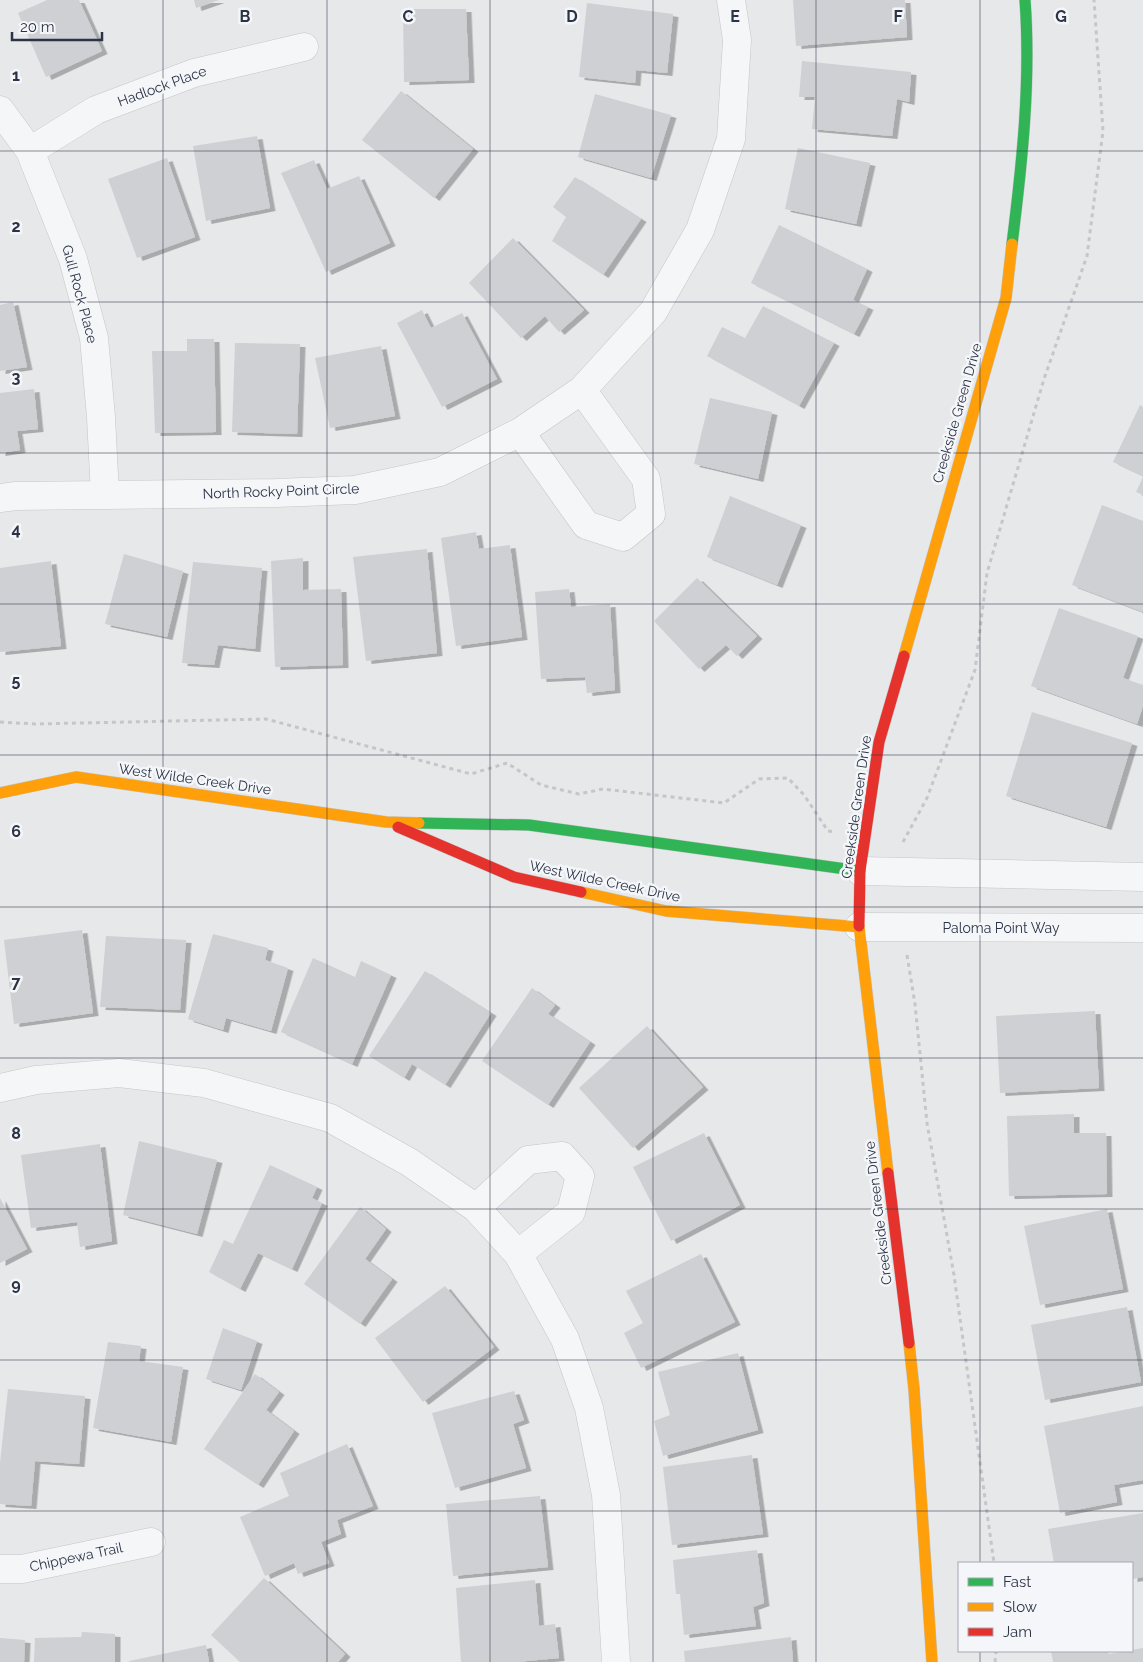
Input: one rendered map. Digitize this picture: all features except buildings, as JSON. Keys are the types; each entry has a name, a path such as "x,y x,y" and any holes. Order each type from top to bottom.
{"main road":[{"name":"Creekside Green Drive","path":"932,1662 914,1389 859,927 860,871 879,742 1006,298 1020,172 1028,39 1025,0"},
{"name":"West Wilde Creek Drive","path":"0,793 76,777 386,822 529,825 860,871"},
{"name":"West Wilde Creek Drive","path":"386,822 514,877 552,886 666,911 859,927"}],"street":[{"name":"North Rocky Point Circle","path":"0,498 16,496 276,493 355,490 440,472 520,432 582,390 653,312 700,230 730,139 737,40 731,0"},
{"name":"Hadlock Place","path":"30,151 96,110 158,86 194,73 304,46"},
{"name":"Gull Rock Place","path":"0,110 30,151 73,260 94,338 105,495"},
{"path":"520,432 586,525 623,537 651,514 646,479 582,390"},
{"path":"860,871 1143,877"},
{"name":"Paloma Point Way","path":"859,927 1143,928"},
{"path":"0,1088 36,1080 119,1073 204,1083 330,1118 409,1162 476,1208 518,1254 566,1339 589,1408 606,1495 616,1662"},
{"path":"476,1208 528,1160 562,1156 580,1176 571,1212 518,1254"},
{"name":"Chippewa Trail","path":"0,1569 22,1569 151,1542"}],"path":[{"path":"900,872 904,840 927,798 975,670 988,573 1044,380 1087,256 1103,132 1094,0"},
{"path":"0,722 35,724 266,720 471,774 507,764 541,785 579,794 602,788 724,804 759,779 788,778 804,795 828,831 904,840"},
{"path":"903,928 915,1004 927,1123 954,1275 994,1562"}],"traffic: fast":[{"path":"1012,244 1022,153 1026,92 1027,30 1025,0"},
{"path":"419,823 529,825 860,871"}],"traffic: slow":[{"path":"904,656 1006,298 1012,244"},
{"path":"0,793 76,777 386,822 419,823"},
{"path":"581,892 666,911 859,927"},
{"path":"859,926 888,1173"},
{"path":"909,1343 914,1389 932,1662"}],"traffic: jam":[{"path":"859,926 860,871 879,742 904,656"},
{"path":"398,827 514,877 581,892"},
{"path":"888,1173 909,1343"}]}
